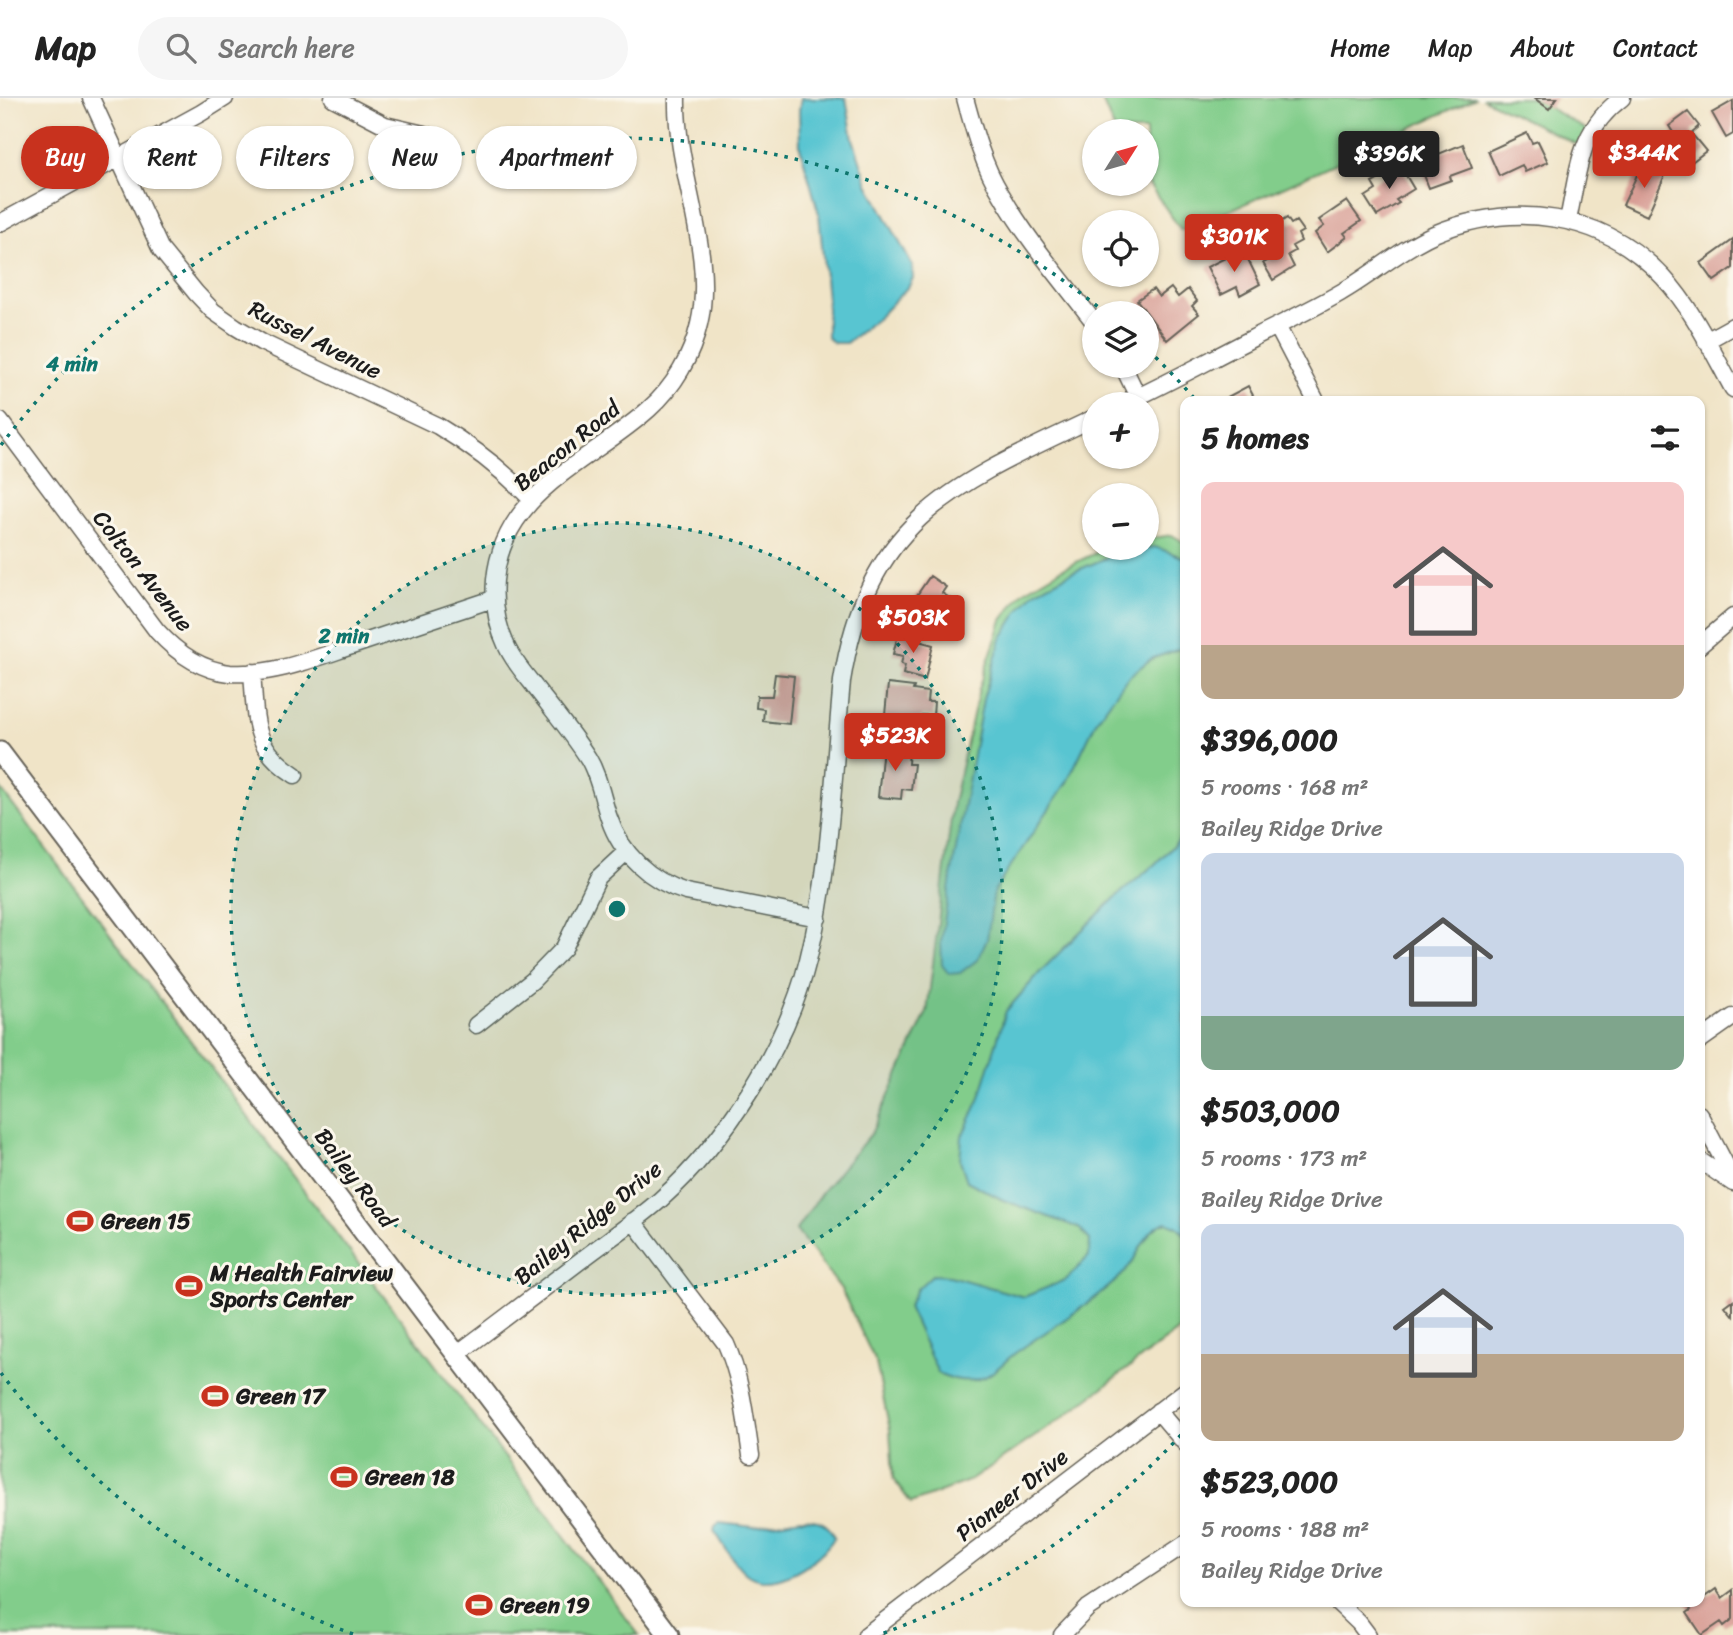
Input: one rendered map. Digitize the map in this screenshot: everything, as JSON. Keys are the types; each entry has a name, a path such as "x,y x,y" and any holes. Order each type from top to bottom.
{"main road":[{"name":"Bailey Road","path":"0,752 668,1635"}],"street":[{"name":"Russel Avenue","path":"91,98 161,250 213,311 261,342 456,436 488,457 531,499"},
{"path":"0,223 225,98"},
{"path":"333,98 388,126"},
{"name":"Beacon Road","path":"677,98 678,132 702,267 700,323 691,349 681,370 649,409 531,499 503,541 496,566 493,599 506,647 589,760 616,836 626,852 657,880 672,888 818,918"},
{"path":"965,98 985,162 1000,193 1021,226 1082,306"},
{"path":"1567,220 1587,136 1598,119 1622,98"},
{"path":"1148,392 1339,293 1408,248 1444,231 1480,219 1507,215 1567,220 1619,242 1641,257 1663,276 1682,300 1733,389"},
{"path":"1277,326 1313,396"},
{"path":"1706,341 1733,326"},
{"name":"Colton Avenue","path":"0,421 149,620 171,646 208,668 230,673 253,672 298,664 493,599"},
{"name":"Bailey Ridge Drive","path":"457,1354 660,1199 720,1133 759,1076 779,1039 808,962 818,918 844,671 858,610 872,579 889,551 935,504 964,484 1082,424"},
{"path":"1705,641 1733,617"},
{"path":"253,672 256,720 261,742 280,766 295,775"},
{"path":"476,1025 532,981 564,948 598,878 626,852"},
{"path":"1705,1037 1733,1017"},
{"path":"1705,1126 1733,1181"},
{"path":"1705,1164 1733,1181"},
{"path":"633,1221 726,1345 735,1363 741,1388 751,1455"},
{"name":"Pioneer Drive","path":"866,1635 1180,1395"},
{"path":"1158,1411 1180,1438"},
{"path":"1062,1635 1088,1608 1180,1548"},
{"path":"1342,1607 1368,1635"}],"green space":[{"path":"1101,98 1476,98 1292,183 1181,230 1157,196 1159,119 1110,119"},
{"path":"1482,98 1533,98 1590,132 1584,148"},
{"path":"1172,535 1180,540 1180,1329 1065,1416 971,1480 911,1503 893,1479 890,1430 876,1363 841,1289 796,1230 825,1188 871,1134 927,1012 953,803 979,689 1002,620 1023,592 1082,559 1159,560 1159,537"},
{"name":"M Health Fairview Sports Center","path":"0,788 639,1635 0,1635"}],"water":[{"path":"801,98 846,98 853,139 868,184 912,265 913,278 909,286 879,317 846,343 834,343 827,337 827,299 819,214 800,147"},
{"path":"1159,548 1180,556 1180,649 1151,659 1128,677 1097,720 1067,782 994,891 987,940 977,960 960,973 949,974 942,965 941,942 951,877 983,699 1001,639 1033,593 1101,560 1159,560"},
{"path":"1180,839 1180,1229 1167,1222 1152,1231 1129,1267 1110,1286 985,1377 973,1380 949,1378 938,1373 908,1307 917,1289 932,1275 950,1276 1024,1297 1066,1280 1089,1256 1090,1240 1079,1228 1003,1200 967,1181 960,1160 962,1136 979,1100 1006,1011 1074,938"},
{"path":"801,1519 822,1522 834,1538 818,1556 796,1572 770,1580 759,1579 743,1571 714,1531 719,1523 754,1527"}],"building":[{"path":"1534,98 1557,98 1549,109"},
{"path":"1733,101 1733,134 1726,138 1712,113"},
{"path":"1688,112 1699,126 1691,133 1706,151 1680,171 1661,145 1674,134 1669,126"},
{"path":"1527,133 1532,143 1538,141 1548,162 1525,172 1522,165 1499,176 1488,151"},
{"path":"1463,144 1472,168 1429,188 1421,167 1433,163 1431,157"},
{"path":"1642,164 1665,175 1647,216 1623,205"},
{"path":"1401,167 1414,189 1396,200 1399,203 1377,216 1365,197 1376,190 1372,183"},
{"path":"1347,201 1361,221 1344,233 1347,237 1327,252 1315,233 1324,226 1319,220"},
{"path":"1287,218 1291,224 1296,221 1303,231 1298,234 1301,241 1292,246 1295,251 1288,255 1294,267 1273,280 1263,263 1269,260 1255,239"},
{"path":"1733,240 1733,268 1714,281 1701,263"},
{"path":"1243,249 1260,284 1240,295 1237,287 1221,295 1207,267"},
{"path":"1171,288 1178,297 1188,289 1197,301 1192,306 1199,314 1167,340 1159,329 1159,301 1137,300 1153,289 1159,297"},
{"path":"1248,386 1253,396 1229,396"},
{"path":"930,576 946,587 942,593 962,606 945,636 923,623 929,606 915,598"},
{"path":"899,631 916,635 915,640 933,645 925,680 903,674 903,656 893,654"},
{"path":"775,674 794,676 789,724 763,721 764,709 756,708 757,696 772,696"},
{"path":"888,684 914,687 913,690 928,692 927,702 934,702 933,716 922,715 917,732 904,731 903,737 883,735"},
{"path":"883,747 909,750 908,764 914,764 911,790 902,789 901,799 878,797"},
{"path":"1733,1300 1733,1316 1725,1306"},
{"path":"1716,1589 1722,1598 1733,1590 1733,1619 1724,1626 1721,1622 1702,1635 1687,1613 1691,1610 1689,1607 1705,1607 1705,1597"}],"place":[{"name":"Green 15","path":"80,1221"},
{"name":"M Health Fairview Sports Center","path":"189,1286"},
{"name":"Green 17","path":"215,1396"},
{"name":"Green 18","path":"344,1477"},
{"name":"Green 19","path":"479,1605"}]}
